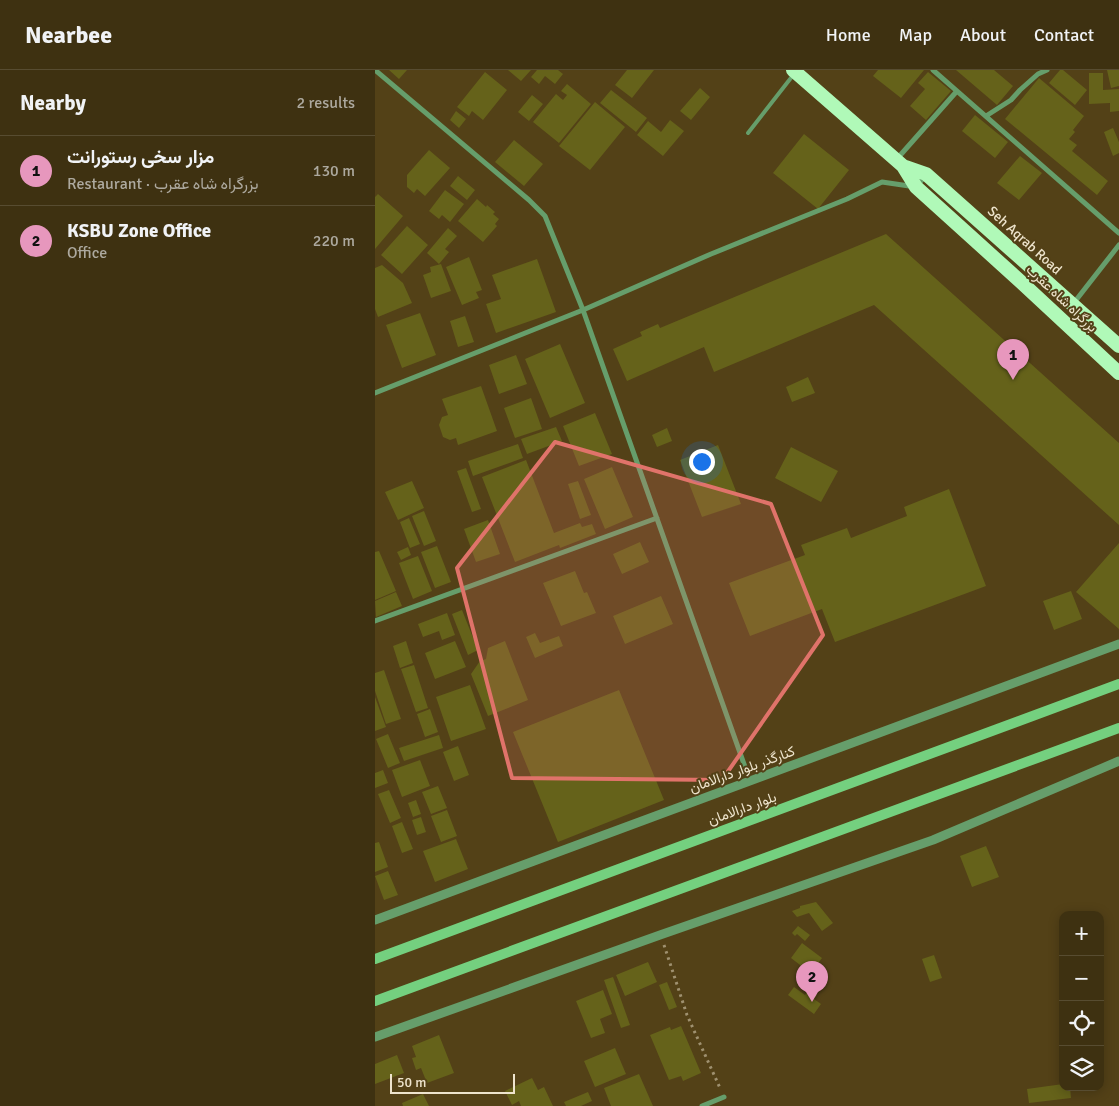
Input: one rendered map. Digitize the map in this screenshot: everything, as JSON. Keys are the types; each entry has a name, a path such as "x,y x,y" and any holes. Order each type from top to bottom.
{"highway":[{"name":"Seh Aqrab Road","path":"794,71 900,163 916,187"},
{"name":"Seh Aqrab Road","path":"900,163 926,174 1119,346"},
{"name":"بزرگراه شاه عقرب","path":"916,187 1119,373"}],"main road":[{"name":"بلوار دارالامان","path":"375,958 1119,684"},
{"path":"375,1001 1119,728"}],"street":[{"path":"375,70 529,200 545,216 583,310 750,781"},
{"path":"933,70 1119,233"},
{"path":"986,116 1011,100 1038,74 1047,70"},
{"path":"900,163 957,91"},
{"path":"375,392 583,310 711,254 847,199 882,182 916,187 926,174"},
{"path":"1073,304 1119,245"},
{"path":"375,622 657,518"},
{"name":"کنارگذر بلوار دارالامان","path":"375,920 1119,644"},
{"path":"375,1037 933,840 1119,761"},
{"path":"702,1106 724,1097"}],"lane":[{"path":"748,132 794,71"}],"path":[{"path":"660,935 687,1014 724,1097"}],"highlighted area":[{"path":"555,442 771,504 823,635 722,780 512,778 457,568"}],"building":[{"path":"389,70 407,70 399,79"},
{"path":"508,70 531,70 521,81"},
{"path":"537,70 558,70 563,74 555,84 545,76 539,84 531,77"},
{"path":"627,70 654,70 632,98 615,85"},
{"path":"878,70 924,70 901,98 873,76"},
{"path":"956,70 994,70 1013,86 997,105"},
{"path":"1060,70 1063,70 1087,90 1075,105 1049,83"},
{"path":"1107,70 1119,70 1119,86 1111,88"},
{"path":"485,72 507,90 483,120 472,111 469,116 457,107"},
{"path":"928,72 951,91 926,120 910,106 925,89 918,83"},
{"path":"1089,73 1103,73 1103,90 1119,89 1119,111 1110,112 1110,103 1089,104"},
{"path":"1039,78 1084,116 1073,130 1075,132 1069,139 1077,145 1072,151 1108,181 1097,195 1005,119"},
{"path":"567,84 591,104 559,143 533,122 556,94 563,100 567,95 561,91"},
{"path":"700,88 710,97 691,120 680,111"},
{"path":"611,90 647,118 636,132 600,103"},
{"path":"532,95 543,104 529,121 518,112"},
{"path":"595,102 625,127 590,170 559,146"},
{"path":"456,111 466,119 459,128 450,120"},
{"path":"975,115 1008,142 995,158 962,131"},
{"path":"670,120 684,131 663,156 637,135 648,121 661,132"},
{"path":"1113,128 1119,142 1119,153 1113,156 1104,132"},
{"path":"804,134 849,170 818,209 773,173"},
{"path":"514,140 543,164 524,186 495,162"},
{"path":"429,150 450,168 425,196 417,189 414,193 407,187 407,175"},
{"path":"1020,156 1042,173 1019,200 997,183"},
{"path":"458,176 475,190 467,200 450,186"},
{"path":"445,190 464,204 450,222 442,215 439,219 429,211"},
{"path":"378,194 403,216 375,249 375,197"},
{"path":"477,199 495,212 493,214 499,219 495,224 497,226 483,242 458,221"},
{"path":"407,226 428,245 402,274 381,255"},
{"path":"448,228 457,236 445,249 449,252 439,264 427,253"},
{"path":"886,234 1119,443 1119,525 874,305 714,372 704,347 627,381 613,349 642,336 640,332 658,324 660,328"},
{"path":"469,257 482,290 476,292 479,298 462,305 446,267"},
{"path":"537,259 556,312 496,333 486,304 501,299 492,275"},
{"path":"441,264 451,291 431,298 423,275 431,272 430,267"},
{"path":"382,265 403,283 412,303 378,317 375,309 375,268"},
{"path":"420,313 436,355 402,368 386,325"},
{"path":"465,316 474,342 458,347 450,321"},
{"path":"560,344 585,403 550,418 525,359"},
{"path":"516,355 527,384 499,394 489,365"},
{"path":"808,377 815,393 792,402 786,387"},
{"path":"481,386 497,431 458,445 456,438 450,440 443,437 439,425 442,417 448,415 442,399"},
{"path":"531,398 542,429 515,438 504,408"},
{"path":"595,413 612,454 579,466 563,426"},
{"path":"556,427 562,441 527,454 521,439"},
{"path":"667,428 672,441 657,447 652,435"},
{"path":"518,444 523,458 473,476 468,461"},
{"path":"718,445 741,504 702,517 680,460"},
{"path":"791,447 838,471 821,502 775,478"},
{"path":"526,460 554,533 580,523 582,527 592,524 596,534 560,548 559,545 515,562 482,477"},
{"path":"612,467 633,517 605,529 584,479"},
{"path":"466,468 481,509 472,512 457,471"},
{"path":"412,481 424,508 398,520 385,492"},
{"path":"578,481 591,515 580,519 568,484"},
{"path":"949,489 986,586 835,642 822,609 750,636 729,583 805,555 801,545 847,528 851,538 907,516 904,507"},
{"path":"424,511 436,541 424,546 412,516"},
{"path":"409,518 420,544 410,548 400,522"},
{"path":"488,520 500,554 476,562 464,529"},
{"path":"640,542 649,562 622,574 613,554"},
{"path":"1119,543 1119,629 1076,592"},
{"path":"437,546 451,582 435,588 421,552"},
{"path":"408,547 411,555 401,560 397,552"},
{"path":"379,551 396,591 375,600 375,552"},
{"path":"418,556 432,591 413,599 399,563"},
{"path":"575,571 584,593 587,592 596,613 561,626 543,583"},
{"path":"1071,591 1082,619 1054,630 1043,601"},
{"path":"396,592 402,606 376,617 375,601"},
{"path":"661,596 673,624 625,644 613,616"},
{"path":"462,610 478,650 468,655 452,614"},
{"path":"447,613 455,635 442,640 439,631 423,637 418,624"},
{"path":"535,633 540,643 559,636 563,646 535,658 526,637"},
{"path":"406,641 413,663 400,668 393,646"},
{"path":"455,641 466,667 435,679 425,653"},
{"path":"505,641 528,700 488,716 471,674 480,661 486,659 488,648"},
{"path":"414,665 428,708 416,712 401,669"},
{"path":"384,670 401,719 386,724 375,691 375,673"},
{"path":"470,685 486,729 451,741 436,697"},
{"path":"619,690 664,800 558,842 513,732"},
{"path":"375,697 386,727 375,731"},
{"path":"430,709 438,732 425,737 417,714"},
{"path":"388,734 400,763 388,768 376,739"},
{"path":"439,735 443,748 404,761 399,748"},
{"path":"458,746 469,775 454,781 443,752"},
{"path":"420,760 430,786 402,797 392,770"},
{"path":"383,770 388,783 375,788 375,773"},
{"path":"438,786 447,808 431,814 422,792"},
{"path":"389,790 401,818 390,823 378,794"},
{"path":"416,800 421,814 413,817 408,803"},
{"path":"447,810 457,836 441,842 431,816"},
{"path":"421,817 426,832 417,835 412,820"},
{"path":"402,822 413,849 402,853 392,826"},
{"path":"456,839 468,869 435,882 423,851"},
{"path":"379,842 388,867 375,872 375,843"},
{"path":"986,846 999,877 972,887 960,856"},
{"path":"388,871 398,895 384,900 375,876"},
{"path":"816,902 833,923 822,931 809,913 797,917 792,911 800,908 800,906"},
{"path":"798,926 810,935 805,941 797,934 795,936 792,933"},
{"path":"802,943 822,958 812,971 805,966 804,968 791,958"},
{"path":"934,955 942,978 930,982 922,959"},
{"path":"648,962 657,982 625,996 616,975"},
{"path":"613,977 630,1025 621,1028 604,980"},
{"path":"667,982 677,1007 669,1010 659,985"},
{"path":"794,987 805,995 809,989 817,995 814,999 821,1004 814,1014 788,995"},
{"path":"603,990 612,1014 600,1019 605,1033 591,1038 576,1001"},
{"path":"681,1026 701,1073 683,1081 681,1076 669,1080 650,1035 670,1027 671,1030"},
{"path":"439,1035 454,1073 427,1083 421,1068 416,1070 412,1058 416,1057 412,1046"},
{"path":"615,1048 626,1074 595,1087 584,1061"},
{"path":"397,1055 404,1073 375,1084 375,1064"},
{"path":"639,1074 653,1106 611,1106 604,1088"},
{"path":"532,1078 538,1090 544,1087 553,1106 521,1106 519,1101 512,1105 505,1091"},
{"path":"1059,1085 1059,1091 1070,1091 1071,1098 1029,1103 1027,1089"},
{"path":"588,1092 592,1101 581,1106 566,1106 564,1102"},
{"path":"423,1094 429,1106 403,1106 402,1103"}],"place":[{"name":"مزار سخی رستورانت","path":"1013,380"},
{"name":"KSBU Zone Office","path":"812,1002"}]}
